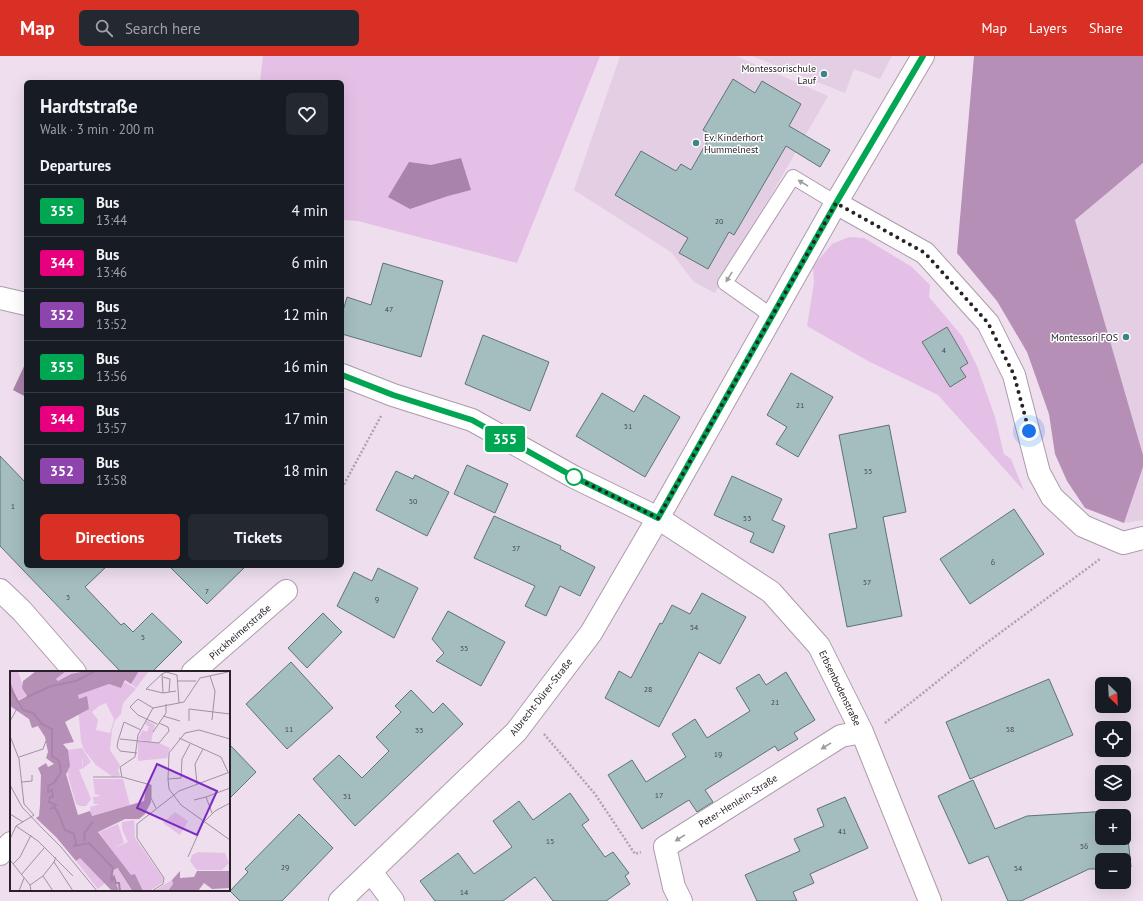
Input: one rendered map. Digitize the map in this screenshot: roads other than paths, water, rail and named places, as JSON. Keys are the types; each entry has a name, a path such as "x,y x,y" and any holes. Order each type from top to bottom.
{"street":[{"name":"Albrecht-Dürer-Straße","path":"340,901 516,732 591,633 658,518 836,203 923,56"},
{"path":"836,203 925,253 988,323 1014,375 1039,473 1052,496 1083,526 1133,540"},
{"path":"0,298 24,304"},
{"name":"Erbsenbodenstraße","path":"344,376 393,395 472,420 574,477 658,518 771,592 820,646 862,732 930,901"},
{"path":"0,590 22,611 74,671"},
{"name":"Pirckheimerstraße","path":"194,671 286,592"},
{"name":"Peter-Henlein-Straße","path":"680,901 674,886 665,847 841,736 862,732"},
{"path":"0,854 10,844"},
{"path":"371,872 393,901"}],"lane":[{"path":"772,316 725,283 793,177 836,203"}],"place":[{"name":"Montessorischule Lauf","path":"824,74"},
{"name":"Ev. Kinderhort Hummelnest","path":"696,143"},
{"name":"Montessori FOS","path":"1126,337"}]}
